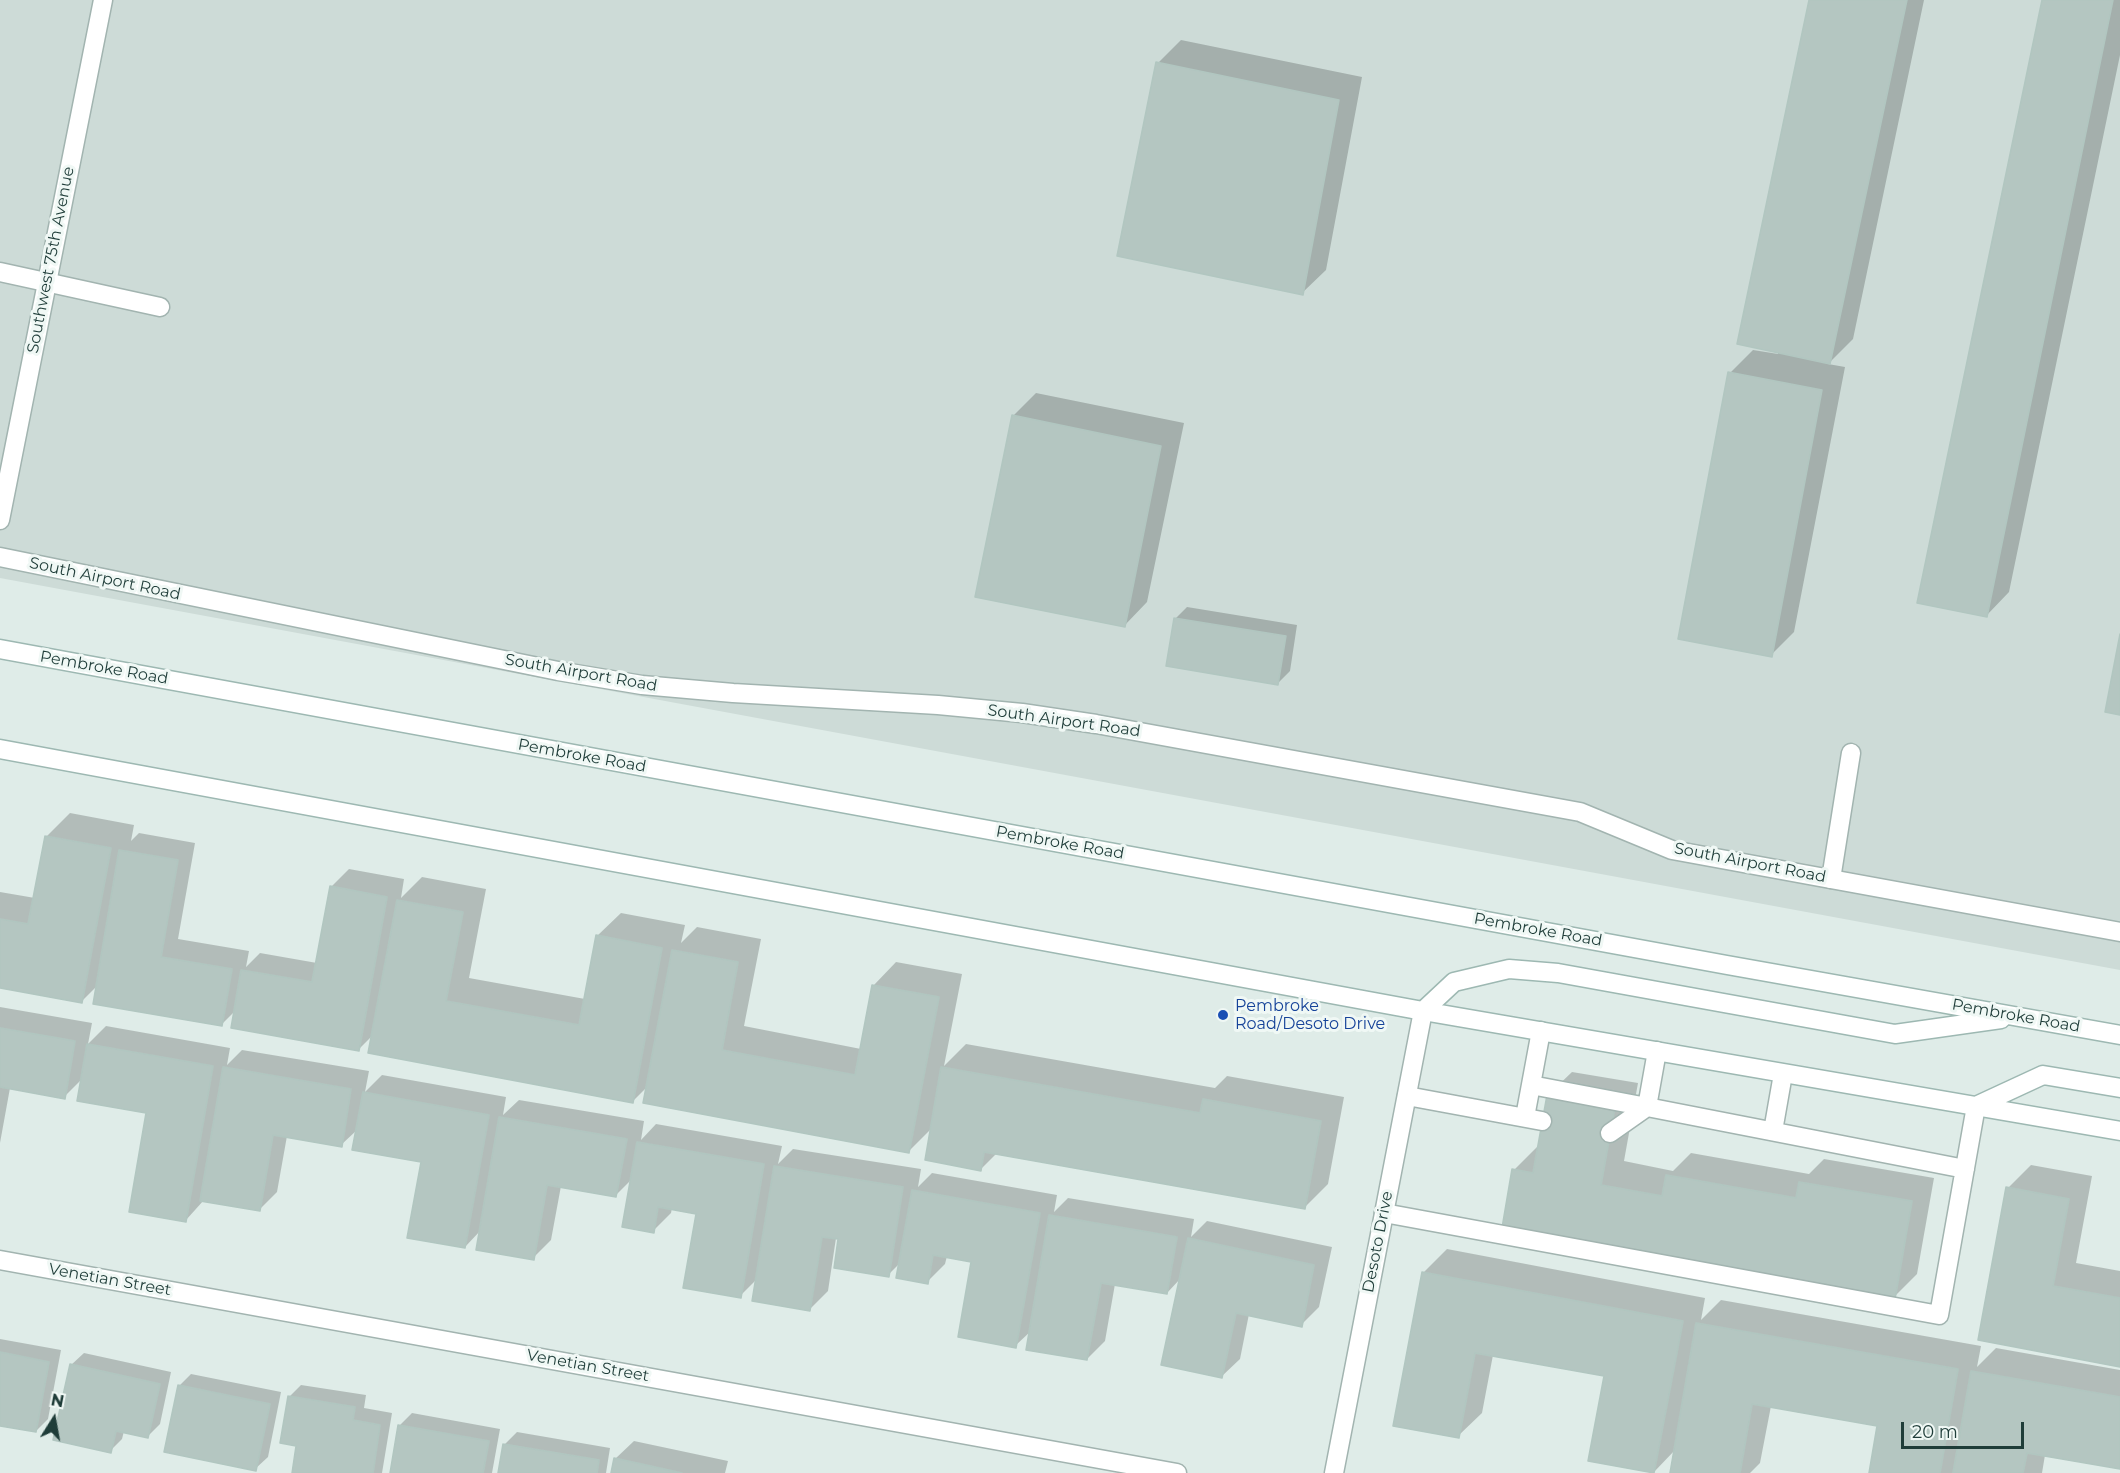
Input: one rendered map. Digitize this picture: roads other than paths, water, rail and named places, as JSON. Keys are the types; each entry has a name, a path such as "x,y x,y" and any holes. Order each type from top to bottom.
{"main road":[{"name":"Southwest 75th Avenue","path":"0,520 103,0"},
{"path":"0,272 160,307"},
{"name":"South Airport Road","path":"0,557 558,671 642,685 733,693 938,705 1022,713 1096,724 1580,812 1672,850 2120,932"},
{"name":"Pembroke Road","path":"0,649 2120,1035"},
{"path":"0,749 1423,1011 2120,1131"},
{"path":"1831,879 1851,753"},
{"path":"1423,1011 1454,982 1509,969 1558,973 1895,1034 2018,1016"},
{"name":"Desoto Drive","path":"1334,1473 1423,1011"},
{"path":"1407,1096 1534,1119 1531,1085 1541,1031"},
{"path":"1610,1133 1647,1107 1658,1051"},
{"path":"1773,1131 1783,1074"},
{"path":"1976,1106 2043,1075 2120,1088"},
{"path":"1531,1085 1965,1169"},
{"path":"1384,1213 1940,1315 1976,1106"},
{"name":"Venetian Street","path":"0,1260 1177,1473"}],"place":[{"name":"Pembroke Road/Desoto Drive","path":"1223,1015"}]}
